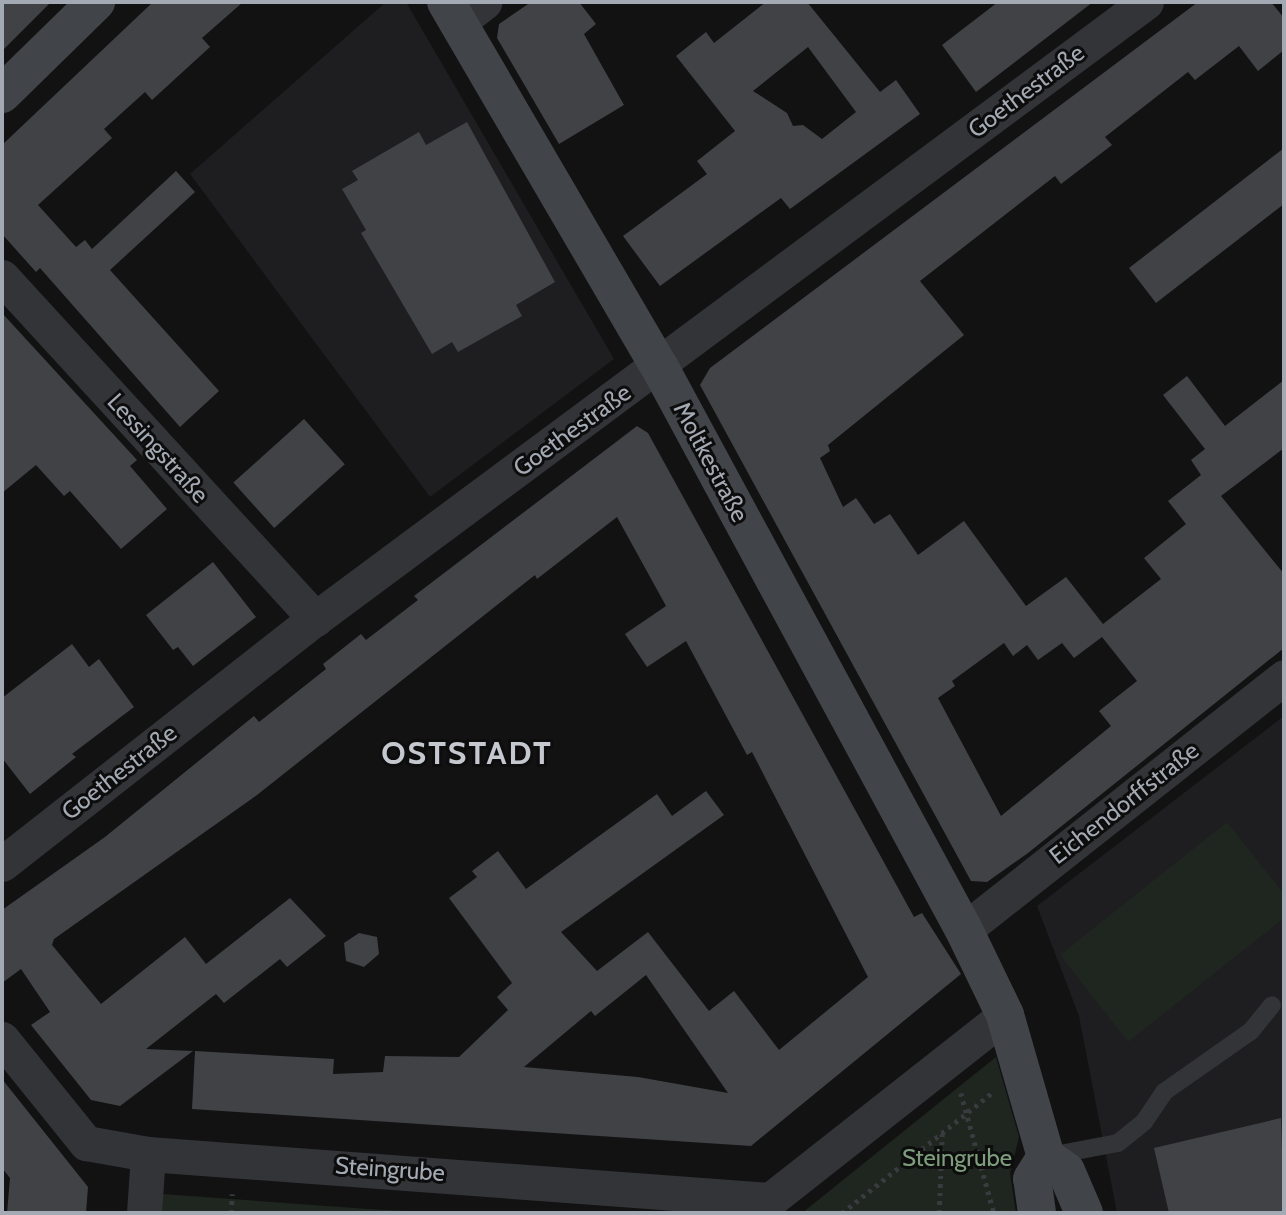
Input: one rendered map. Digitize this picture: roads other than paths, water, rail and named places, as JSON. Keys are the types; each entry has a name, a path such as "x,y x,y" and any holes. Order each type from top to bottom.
{"street":[{"path":"2,94 96,2"},
{"name":"Goethestraße","path":"2,864 315,620 1146,2"},
{"name":"Moltkestraße","path":"463,8 964,930"},
{"name":"Lessingstraße","path":"2,277 315,620"},
{"name":"Eichendorffstraße","path":"964,930 1284,677"},
{"path":"964,930 1005,1015 1046,1157 1066,1171 1084,1213"},
{"name":"Steingrube","path":"2,1039 86,1143 148,1154 770,1200 1005,1015"},
{"path":"145,1213 148,1154"},
{"path":"1037,1213 1032,1179 1046,1157"}],"lane":[{"path":"1046,1157 1118,1143 1144,1122 1164,1092 1251,1031 1272,1005"}],"district":[{"name":"OSTSTADT","path":"467,753"}]}
